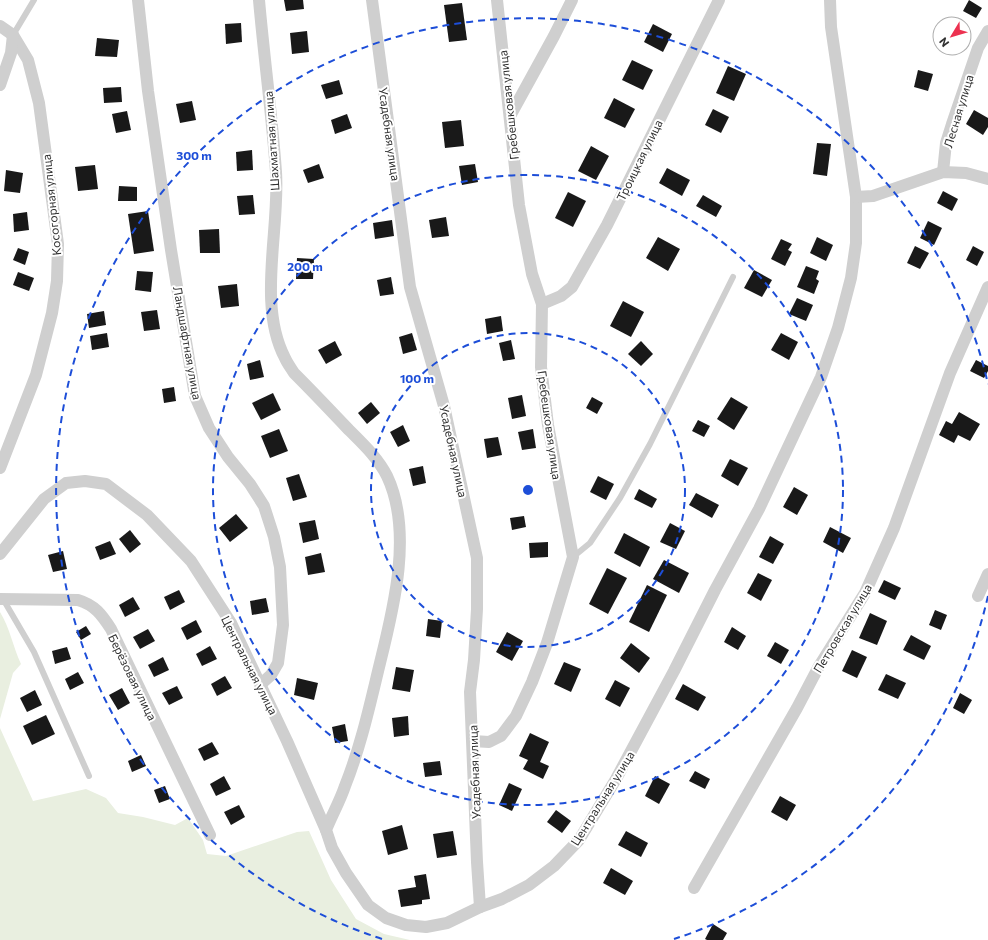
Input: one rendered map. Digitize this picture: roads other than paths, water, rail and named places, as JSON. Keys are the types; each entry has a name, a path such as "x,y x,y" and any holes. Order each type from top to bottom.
{"street":[{"name":"Ландшафтная улица","path":"138,0 148,90 195,396 209,428 228,458 250,484 264,506 274,537 280,567 283,625 278,663 271,675 261,684"},
{"name":"Шахматная улица","path":"259,0 276,173 275,224 270,291 271,309 276,333 284,357 294,373 376,458 387,476 392,489 398,525 399,568 391,620 365,725 346,785 326,830"},
{"name":"Усадебная улица","path":"372,0 410,288 444,406 477,558 477,609 474,660 470,692 473,741 476,862 480,907"},
{"name":"Гребешковая улица","path":"473,741 489,742 501,736 516,716 532,682 547,643 573,557 548,425 541,367 542,304 532,274 519,204 497,0"},
{"path":"510,116 572,0"},
{"name":"Троицкая улица","path":"542,304 561,296 572,287 607,225 719,0"},
{"name":"Центральная улица","path":"0,554 44,499 66,483 85,481 106,484 147,515 191,561 231,624 261,684 326,830 332,848 346,873 368,905 386,918 406,925 426,927 447,923 480,907 502,899 529,885 554,866 579,840 616,779 671,678 715,590 759,509 821,377 838,328 852,271 856,243 856,197 831,27 830,0"},
{"path":"0,26 13,35 11,53 0,85"},
{"name":"Лесная улица","path":"943,172 946,143 952,124 978,48 988,31"},
{"name":"Косогорная улица","path":"0,468 36,375 52,313 57,281 58,244 39,103 28,60 13,35"},
{"path":"856,197 873,196 943,172 966,173 988,179"},
{"name":"Петровская улица","path":"694,888 797,708 818,668 865,593 894,528 950,373 988,287"},
{"path":"978,596 988,574"},
{"name":"Берёзовая улица","path":"2,599 78,600 88,603 102,616 110,629 210,835"}],"lane":[{"path":"13,35 34,0"},
{"path":"573,557 590,543 620,498 650,444 733,277"},
{"path":"2,599 34,652 89,776"}]}
